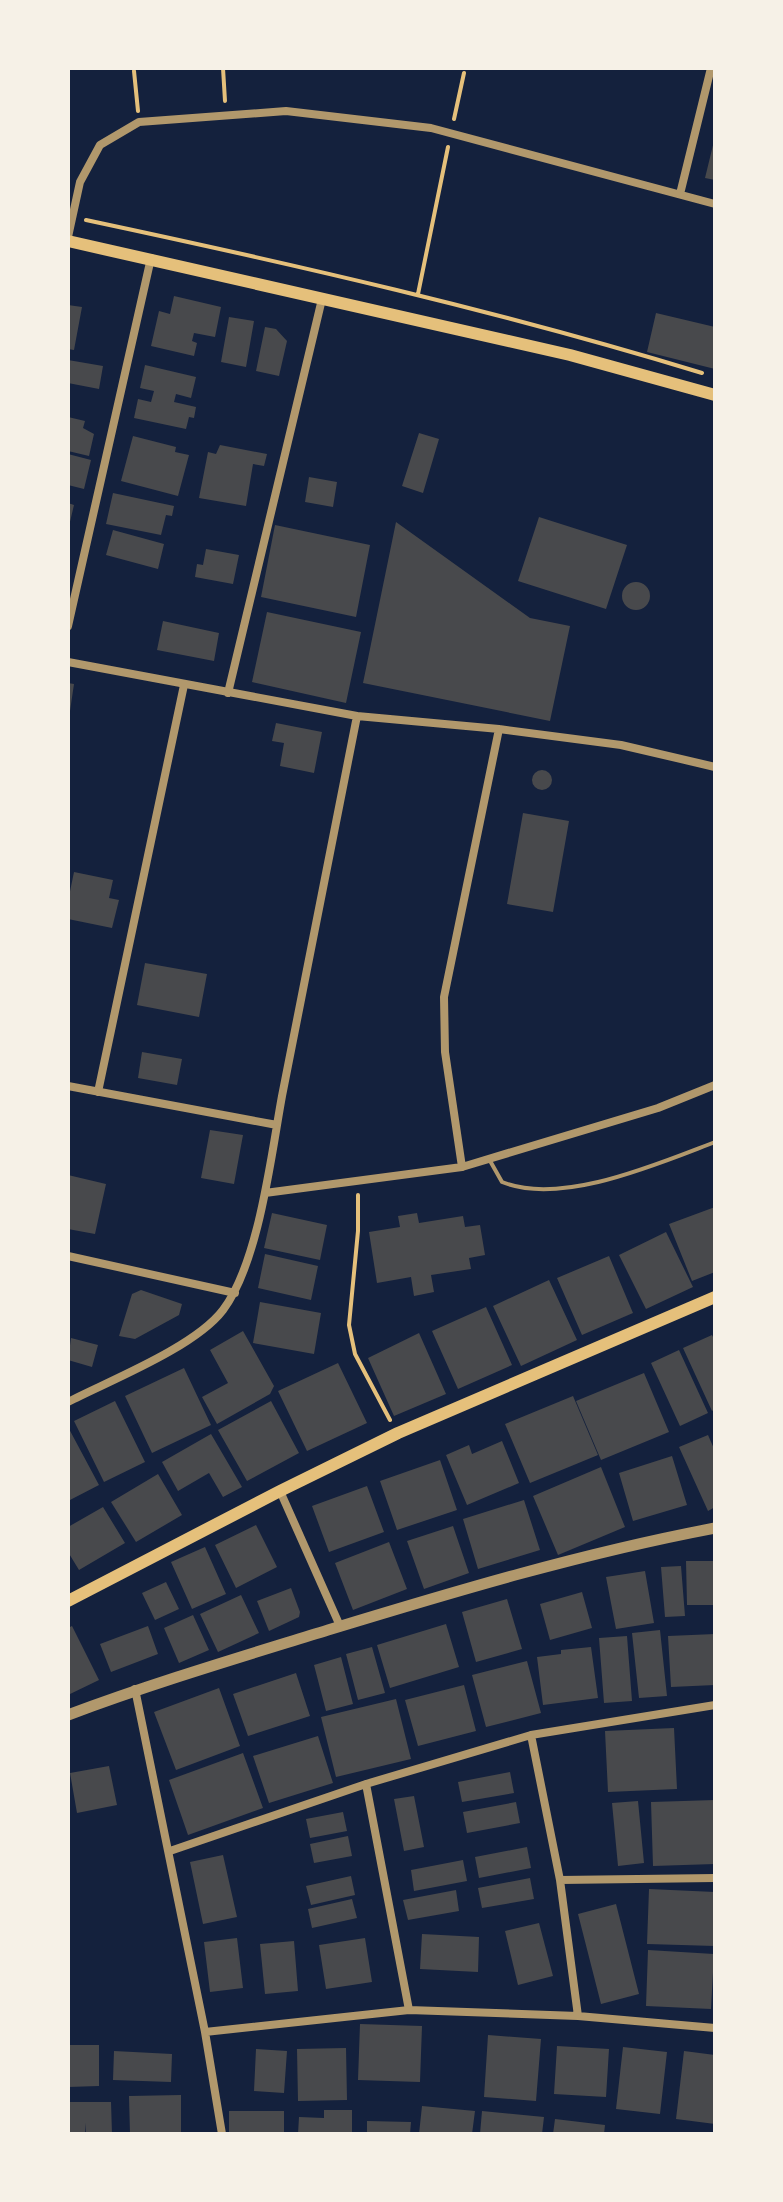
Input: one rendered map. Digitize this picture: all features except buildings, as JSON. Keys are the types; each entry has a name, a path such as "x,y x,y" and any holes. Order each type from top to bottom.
{"main road":[{"path":"68,239 570,355 715,395"},
{"path":"68,1601 398,1433 715,1297"}],"street":[{"path":"680,194 711,68"},
{"path":"68,239 80,182 100,145 139,122 286,111 431,128 715,204"},
{"path":"68,626 151,258"},
{"path":"228,693 322,299"},
{"path":"68,662 357,716 499,729 621,745 715,767"},
{"path":"98,1092 184,685"},
{"path":"68,1402 176,1347 222,1313 235,1293 265,1193 357,716"},
{"path":"462,1167 445,1052 444,997 499,729"},
{"path":"265,1193 462,1167 658,1108 715,1085"},
{"path":"68,1086 277,1125"},
{"path":"68,1256 235,1293"},
{"path":"280,1491 340,1626"},
{"path":"68,1715 135,1689 490,1581 638,1543 715,1528"},
{"path":"135,1689 170,1851 222,2134"},
{"path":"170,1851 366,1784 531,1735 715,1705"},
{"path":"531,1735 560,1880 578,2016"},
{"path":"366,1784 409,2010"},
{"path":"560,1880 715,1878"},
{"path":"205,2032 409,2010 578,2016 715,2028"}],"lane":[{"path":"489,1159 502,1182 537,1190 573,1187 651,1166 715,1142"}],"path":[{"path":"223,68 226,115"},
{"path":"134,71 139,122"},
{"path":"418,294 464,73"},
{"path":"72,217 418,294 598,341 715,377"},
{"path":"359,1181 358,1231 349,1325 355,1354 398,1433"}]}
